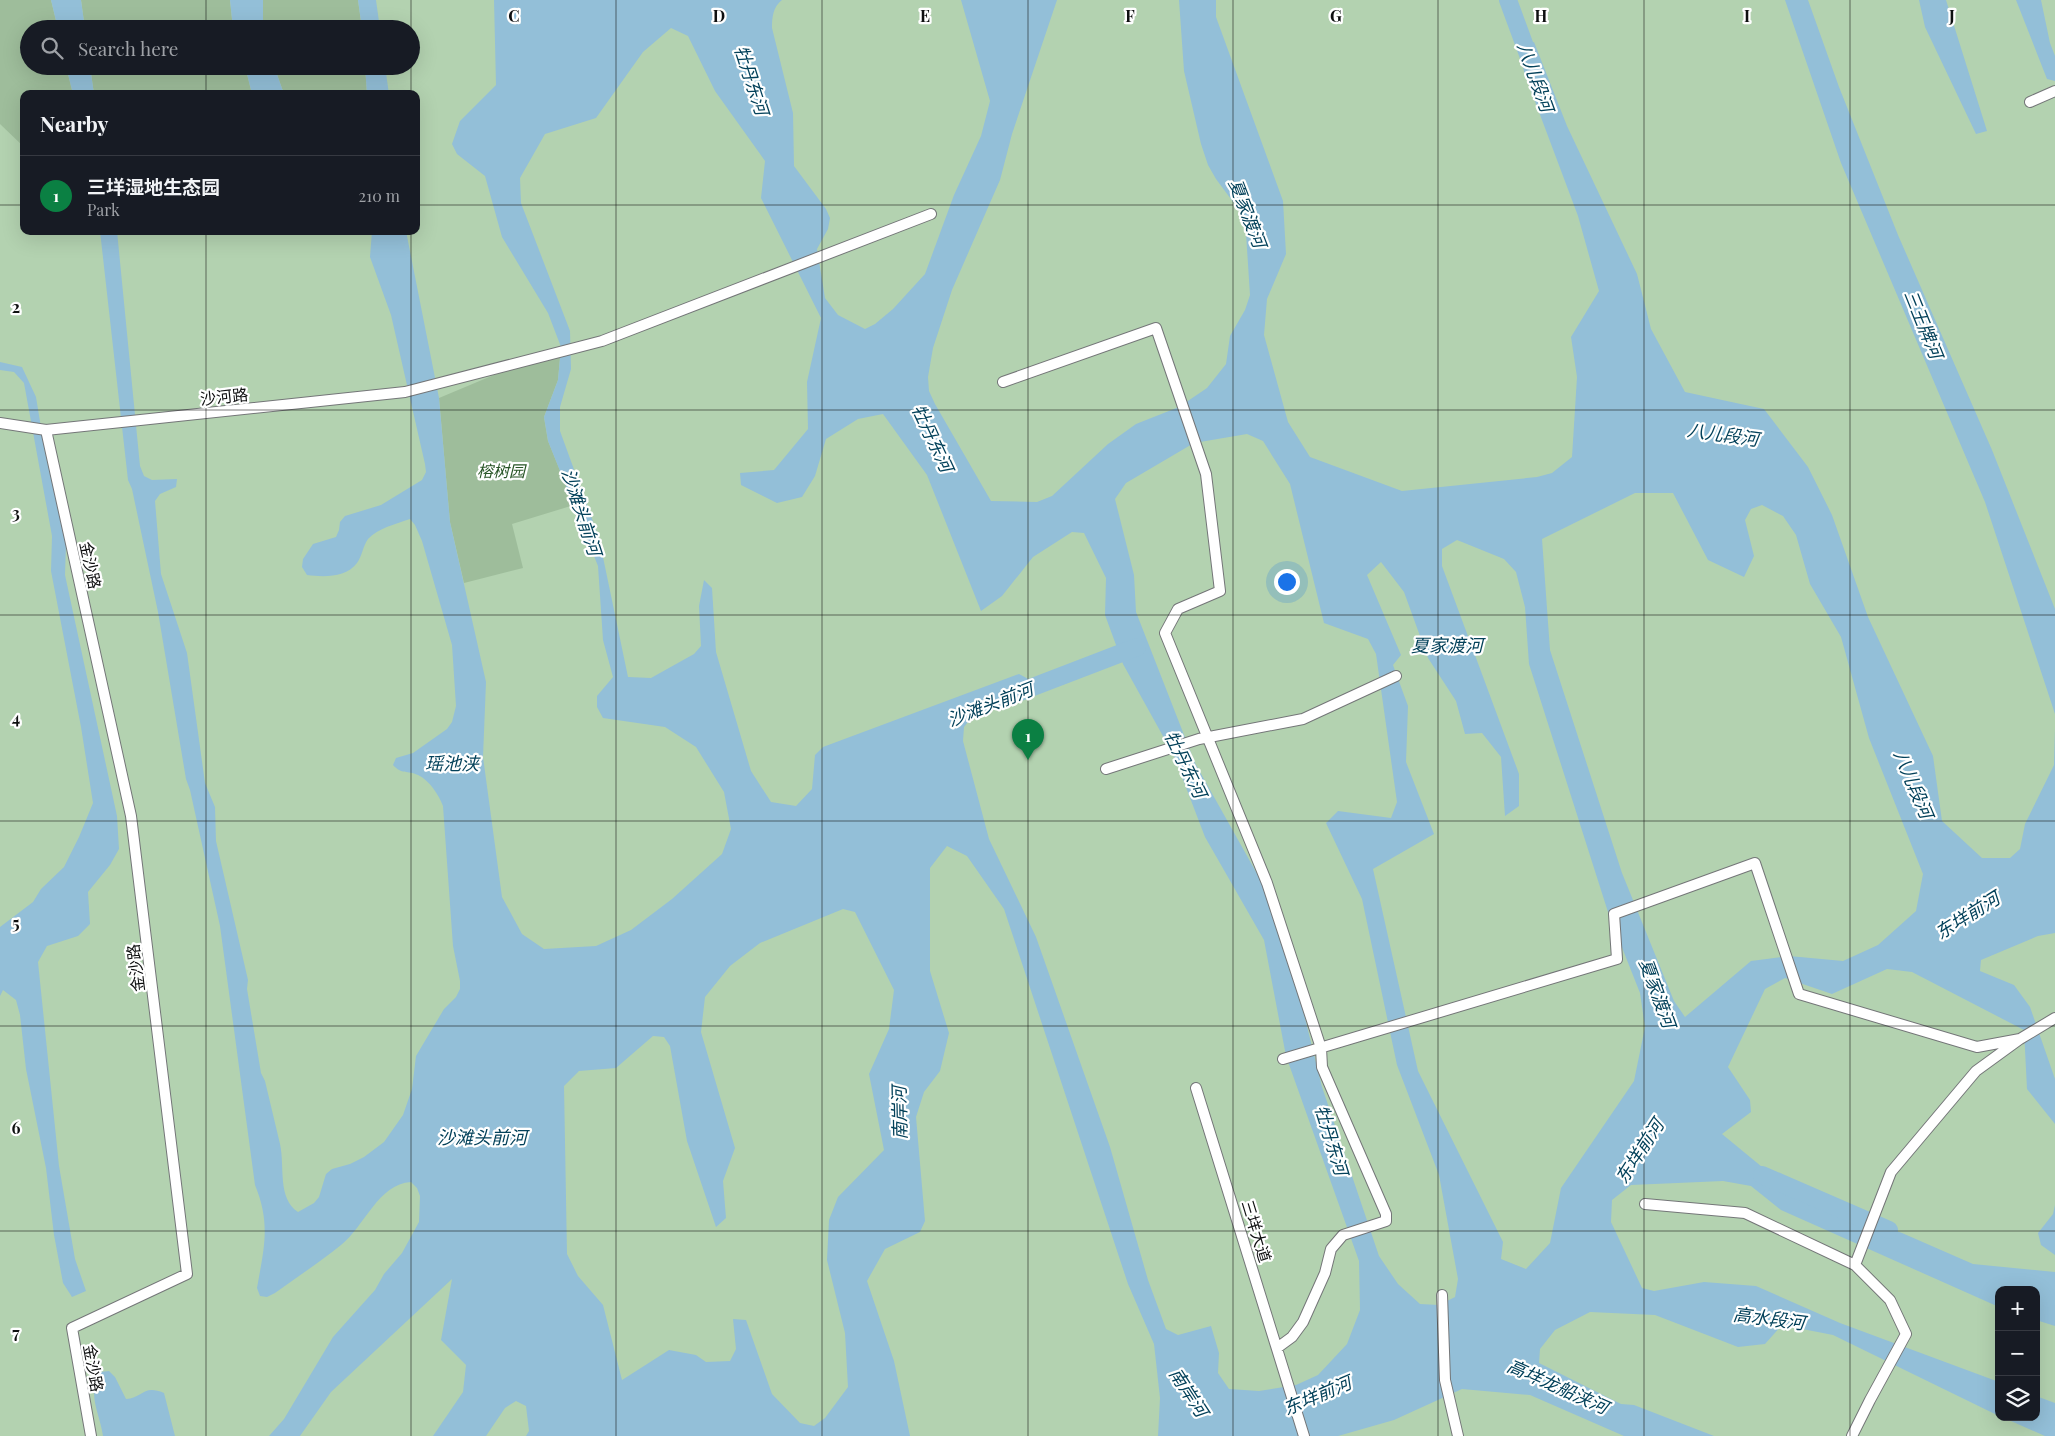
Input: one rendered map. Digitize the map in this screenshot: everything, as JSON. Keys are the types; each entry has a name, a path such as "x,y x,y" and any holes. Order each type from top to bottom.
{"street":[{"path":"2030,102 2055,91"},
{"name":"沙河路","path":"0,423 46,430 405,392 602,341 932,214"},
{"path":"1003,382 1156,328 1206,474 1220,591 1178,609 1165,633 1203,738 1267,883 1321,1048 1322,1067 1386,1214 1386,1221 1343,1235 1331,1249 1325,1273 1303,1322 1292,1337 1277,1348"},
{"name":"金沙路","path":"46,430 131,816 187,1274 72,1328 91,1436"},
{"path":"1106,769 1203,738 1303,719 1396,676"},
{"path":"1283,1059 1617,959 1614,914 1755,863 1799,994 1976,1047 2020,1039"},
{"path":"1857,1261 1891,1172 1976,1071 2020,1039 2055,1018"},
{"name":"三垟大道","path":"1196,1088 1304,1436"},
{"path":"1644,1204 1745,1213 1857,1261 1890,1300 1906,1334 1852,1436"},
{"path":"1442,1299 1445,1378 1458,1436"}],"green space":[{"path":"0,0 2055,0 2055,1436 0,1436"},
{"path":"0,0 51,0 56,20 20,20 20,75 68,75 72,90 20,90 20,143 0,124"},
{"path":"81,0 230,0 232,20 84,20"},
{"path":"263,0 358,0 361,20 263,20"},
{"path":"91,75 247,75 251,90 93,90"},
{"path":"277,75 366,75 367,90 283,90"},
{"name":"榕树园","path":"561,347 558,380 544,417 548,441 574,505 512,524 523,568 464,583 450,522 439,398"}],"water":[{"path":"51,0 81,0 84,20 56,20"},
{"path":"230,0 263,0 263,20 232,20"},
{"path":"358,0 376,0 379,20 361,20"},
{"path":"494,0 782,0 774,12 772,28 793,113 794,166 826,209 830,218 828,229 817,249 825,298 838,315 865,329 875,324 893,309 925,274 954,195 981,136 990,101 961,0 1057,0 1012,134 1000,180 952,290 933,348 928,377 929,391 935,404 991,501 1037,502 1052,496 1108,444 1136,424 1179,407 1207,388 1226,364 1230,336 1245,310 1250,295 1245,218 1216,179 1208,165 1201,144 1184,71 1179,0 1216,0 1216,17 1283,201 1286,254 1267,299 1264,335 1288,422 1310,457 1402,491 1537,477 1552,473 1572,457 1577,377 1571,337 1599,291 1578,216 1524,72 1520,47 1534,42 1567,126 1637,274 1651,329 1685,392 1764,409 1808,467 1832,515 1868,617 1933,756 1942,821 1982,858 2010,858 2020,849 2025,824 2054,765 2055,729 2055,933 2038,936 1981,960 1980,971 2014,985 2030,1007 2055,1079 2055,1124 2027,1089 2024,1030 1912,972 1887,969 1832,994 1785,978 1765,989 1728,1067 1750,1100 1751,1112 1722,1134 1802,1200 1902,1233 1973,1264 2055,1272 2055,1326 2040,1321 2040,1286 1995,1286 1995,1305 1781,1210 1751,1186 1723,1181 1631,1185 1612,1200 1611,1222 1642,1288 1654,1291 1704,1282 1756,1286 1840,1323 1995,1381 1995,1414 1833,1335 1782,1325 1765,1344 1738,1347 1655,1315 1590,1312 1555,1330 1540,1349 1539,1363 1621,1404 1634,1405 1714,1436 1624,1436 1530,1395 1462,1389 1394,1420 1338,1436 1158,1436 1160,1398 1154,1344 1128,1284 1004,909 967,856 947,846 930,868 930,971 949,1033 940,1071 924,1092 916,1117 925,1221 920,1232 885,1249 867,1281 894,1361 910,1436 526,1436 529,1431 526,1406 516,1401 505,1408 486,1436 433,1436 463,1392 466,1365 441,1340 452,1279 331,1392 300,1436 269,1436 284,1419 333,1337 375,1290 384,1274 402,1253 419,1222 420,1196 417,1188 411,1182 390,1190 341,1245 275,1293 267,1297 260,1296 257,1288 264,1248 265,1224 255,1185 220,926 186,779 158,612 132,489 128,480 100,235 117,235 140,466 144,476 152,480 177,479 176,487 160,494 155,501 161,574 187,653 205,783 215,807 216,841 248,980 247,989 261,1073 265,1081 280,1144 284,1190 291,1206 298,1212 314,1203 319,1197 326,1174 332,1169 350,1164 364,1157 384,1142 403,1115 412,1089 416,1056 444,1009 456,997 460,989 453,946 443,806 426,780 418,775 399,770 393,765 396,758 413,753 447,729 452,722 456,706 452,645 422,541 415,525 410,519 372,535 366,542 357,563 341,574 327,576 307,575 302,567 303,559 313,544 336,537 340,522 345,516 381,505 422,480 426,472 391,315 370,257 372,235 407,235 439,398 450,522 486,682 483,757 502,897 522,934 544,949 596,946 631,930 672,899 722,854 731,829 724,792 696,747 665,727 603,718 597,707 597,696 613,677 603,640 598,566 548,441 544,417 558,380 561,347 548,313 502,237 485,176 457,154 452,144 460,121 496,85","holes":["671,28 688,36 715,91 765,161 761,198 821,318 807,382 808,429 774,470 740,473 741,485 777,503 802,497 815,476 826,439 858,419 883,414 927,475 981,611 1002,596 1033,557 1072,532 1084,533 1106,578 1105,615 1123,664 1174,756 1205,837 1264,940 1286,1056 1359,1261 1360,1310 1347,1344 1318,1375 1296,1385 1259,1391 1229,1389 1218,1373 1219,1353 1211,1326 1178,1335 1166,1329 1148,1280 1110,1147 1036,937 989,839 963,741 964,727 972,717 1047,689 1019,674 823,747 815,755 812,789 796,806 771,802 751,771 716,652 712,588 704,580 699,606 701,646 694,654 651,678 628,677 599,538 560,431 560,407 571,369 570,331 521,203 520,178 545,134 596,118 643,52","1247,434 1263,441 1290,484 1324,623 1368,639 1376,654 1397,802 1391,818 1338,811 1326,823 1362,899 1397,1065 1439,1175 1458,1279 1455,1297 1439,1305 1420,1304 1398,1284 1379,1256 1322,1087 1279,913 1195,763 1136,612 1134,575 1115,499 1126,483 1194,443","1635,493 1673,493 1708,560 1744,577 1754,556 1745,520 1751,509 1762,505 1783,516 1796,535 1810,584 1841,637 1869,738 1923,874 1916,911 1878,945 1843,961 1789,956 1751,961 1685,1017 1674,1001 1622,873 1550,650 1542,539","1457,540 1504,559 1516,572 1525,607 1529,664 1608,912 1640,993 1645,1027 1634,1081 1561,1188 1550,1243 1526,1269 1501,1259 1503,1242 1418,1071 1373,869 1434,834 1406,762 1408,706 1393,665 1401,655 1367,575 1381,562 1404,592 1428,658 1456,701 1465,734 1482,733 1501,757 1505,816 1519,806 1519,774 1442,566 1442,549","843,909 855,912 894,990 889,1029 869,1074 884,1150 838,1197 829,1220 827,1260 845,1333 848,1387 825,1418 814,1426 800,1423 772,1394 746,1320 733,1319 736,1349 730,1361 706,1362 696,1355 669,1350 622,1380 603,1305 578,1276 567,1254 564,1086 579,1071 616,1068 653,1036 664,1037 670,1046 687,1141 716,1227 726,1218 723,1181 735,1148 701,1032 705,997 730,966 760,943"]},
{"name":"三王牌河","path":"1785,0 1808,0 1839,87 1898,235 1992,450 2055,609 2055,714 1985,502 1841,163"},
{"path":"1919,0 1946,0 1987,131 1976,134 1925,27"},
{"path":"2016,0 2041,0 2050,43 2055,56 2055,81 2047,79"},
{"path":"68,75 91,75 93,90 72,90"},
{"path":"247,75 277,75 283,90 251,90"},
{"path":"366,75 386,75 388,90 367,90"},
{"path":"0,362 22,367 36,397 45,452 66,543 65,575 117,816 119,849 110,865 88,892 90,924 78,936 47,946 38,962 59,1166 75,1259 86,1291 72,1297 63,1283 54,1235 46,1168 26,1069 20,1015 16,1000 3,990 0,996 0,927 33,902 41,889 64,867 93,803 81,727 51,571 52,536 24,383 14,372 0,370"},
{"path":"2055,1205 2055,1255 2041,1245 2038,1233 2053,1214"},
{"path":"109,1371 115,1377 126,1399 152,1390 164,1393 175,1436 103,1436 95,1403 94,1388 100,1372"},
{"path":"2040,1397 2055,1403 2055,1436 2045,1436 2011,1421 2040,1421"}],"waterway":[{"name":"八儿段河","path":"1508,0 1533,68"},
{"name":"沙滩头前河","path":"1017,693 1137,647"},
{"name":"高水段河","path":"1762,1175 1889,1230"}],"place":[{"name":"三垟湿地生态园","path":"1028,760"}],"water label":[{"name":"牡丹东河","path":"752,80"},
{"name":"夏家渡河","path":"1248,213"},
{"name":"牡丹东河","path":"933,438"},
{"name":"夏家渡河","path":"1447,645"},
{"name":"瑶池浃","path":"452,763"},
{"name":"牡丹东河","path":"1186,764"},
{"name":"东垟前河","path":"1967,915"},
{"name":"夏家渡河","path":"1658,993"},
{"name":"南岸河","path":"899,1113"},
{"name":"牡丹东河","path":"1332,1140"},
{"name":"东垟前河","path":"1639,1151"},
{"name":"高垟龙船浃河","path":"1558,1386"},
{"name":"南岸河","path":"1189,1392"},
{"name":"东垟前河","path":"1317,1395"}]}
